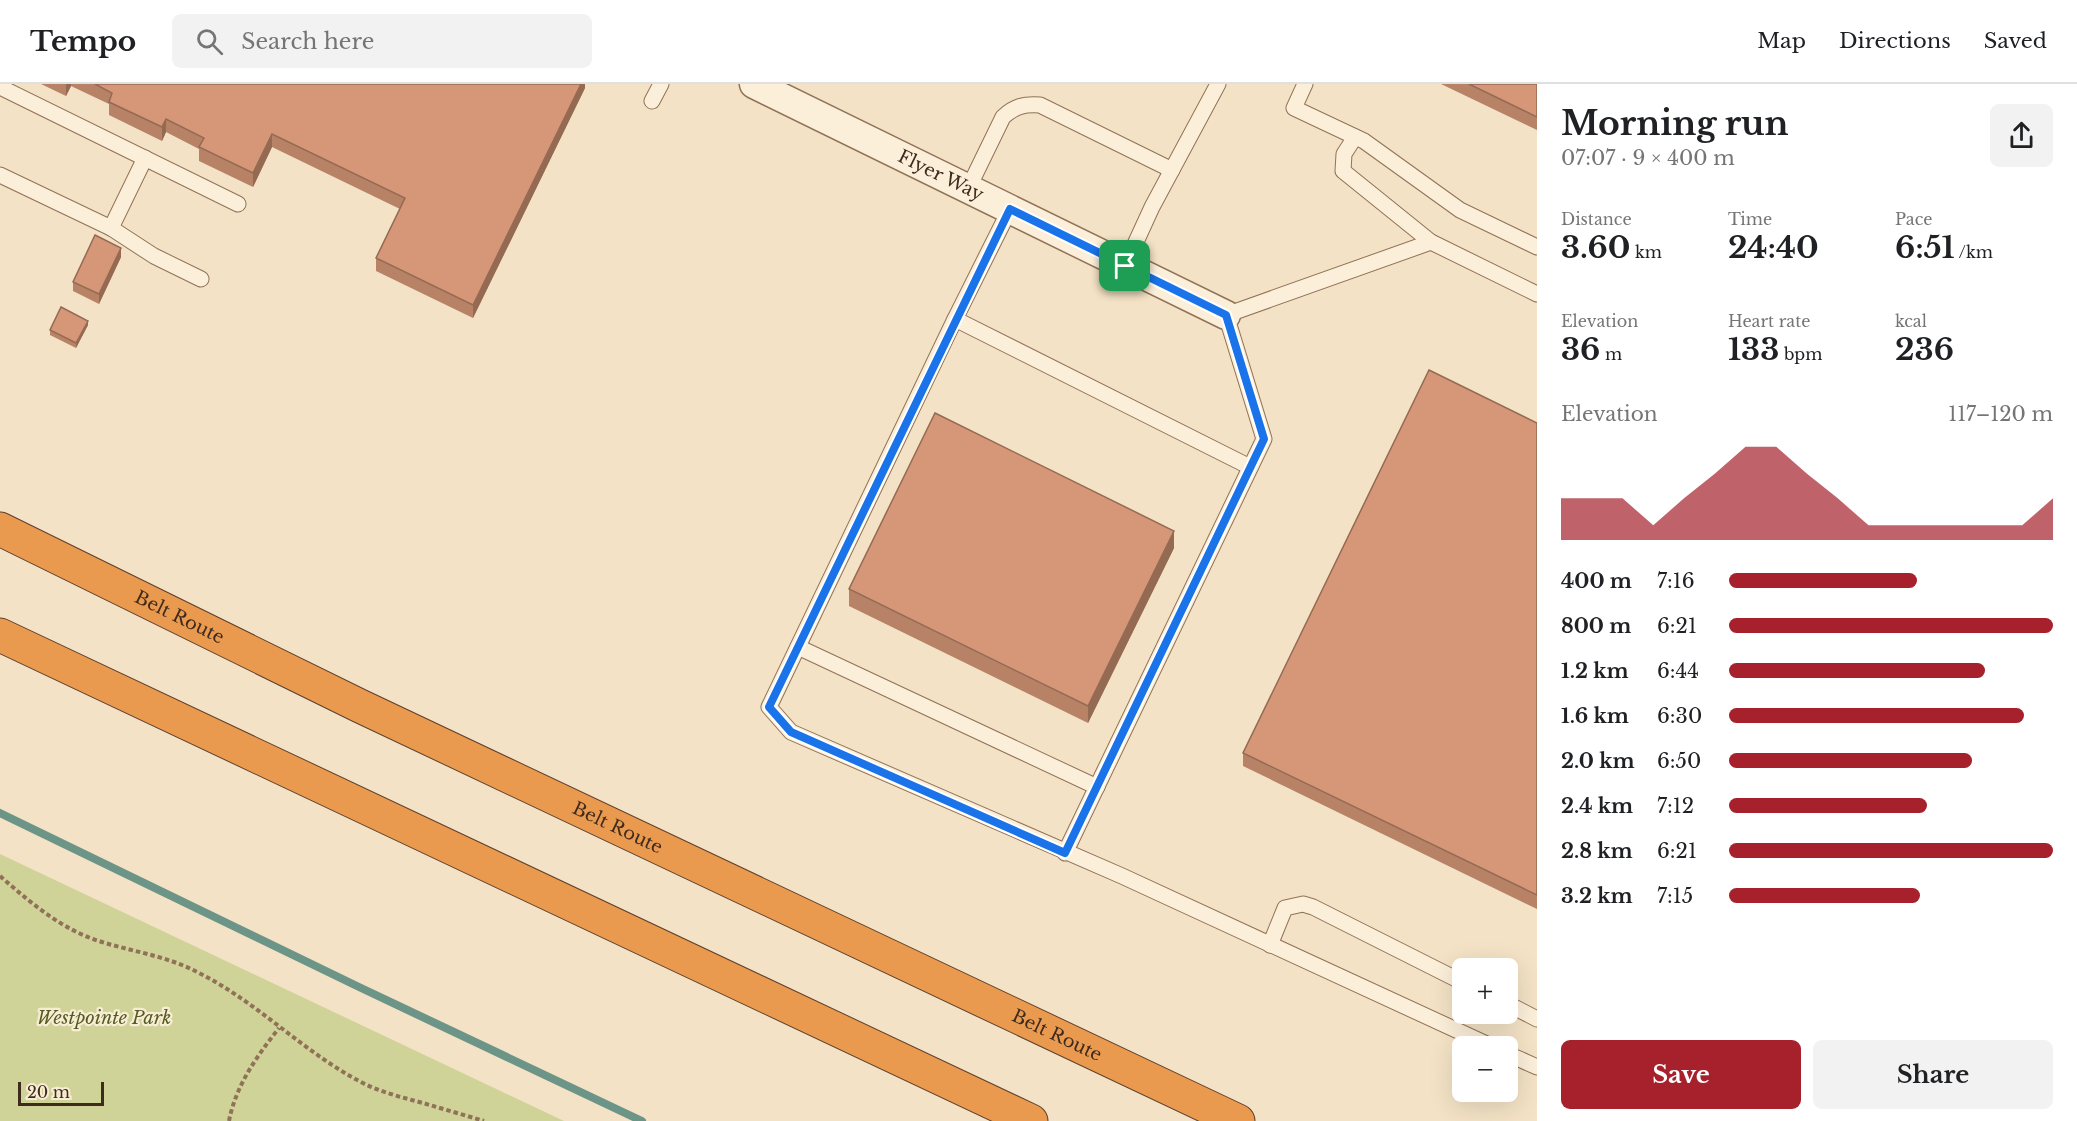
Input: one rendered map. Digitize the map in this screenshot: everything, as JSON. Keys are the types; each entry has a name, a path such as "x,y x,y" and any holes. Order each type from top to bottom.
{"highway":[{"name":"Belt Route","path":"0,529 360,706 1238,1121"},
{"path":"0,635 1030,1121"}],"street":[{"name":"Flyer Way","path":"754,84 1226,315"}],"lane":[{"path":"652,101 661,84"},
{"path":"1125,266 1152,207 1218,84"},
{"path":"1305,84 1294,108 1364,141 1460,210 1537,247"},
{"path":"0,87 238,204"},
{"path":"968,189 1003,117 1022,104 1040,105 1172,170"},
{"path":"1355,137 1344,154 1343,171 1431,242 1537,294"},
{"path":"111,228 145,158"},
{"path":"0,175 111,228 154,256 201,279"},
{"path":"1010,209 769,707 791,732 1122,876 1468,1036"},
{"path":"1065,853 1264,439 1226,315 1431,242"},
{"path":"955,319 1250,468"},
{"path":"798,647 1096,787"},
{"path":"1270,945 1285,908 1303,904 1314,907 1452,977"},
{"path":"1518,1009 1537,1019"},
{"path":"1518,1058 1537,1067"}],"path":[{"path":"0,876 38,908 70,930 101,942 172,961 196,971 238,995 306,1048 360,1082 384,1092 484,1121"},
{"path":"229,1121 231,1108 255,1058 279,1028"}],"green space":[{"name":"Westpointe Park","path":"0,854 564,1121 0,1121"}],"building":[{"path":"95,84 581,84 473,305 376,258 405,198 272,134 253,173 199,147 204,138 166,119 162,127 109,102 112,93"},
{"path":"1469,84 1537,84 1537,117"},
{"path":"95,235 121,248 99,294 73,282"},
{"path":"61,307 88,321 76,343 50,330"},
{"path":"1429,370 1537,423 1537,895 1243,753"},
{"path":"935,413 1174,531 1088,706 849,589"}],"waterway":[{"path":"0,813 642,1121"}],"route":[{"path":"1010,209 1125,266 1226,315 1264,439 1065,853 791,732 769,707 1010,209"}]}
